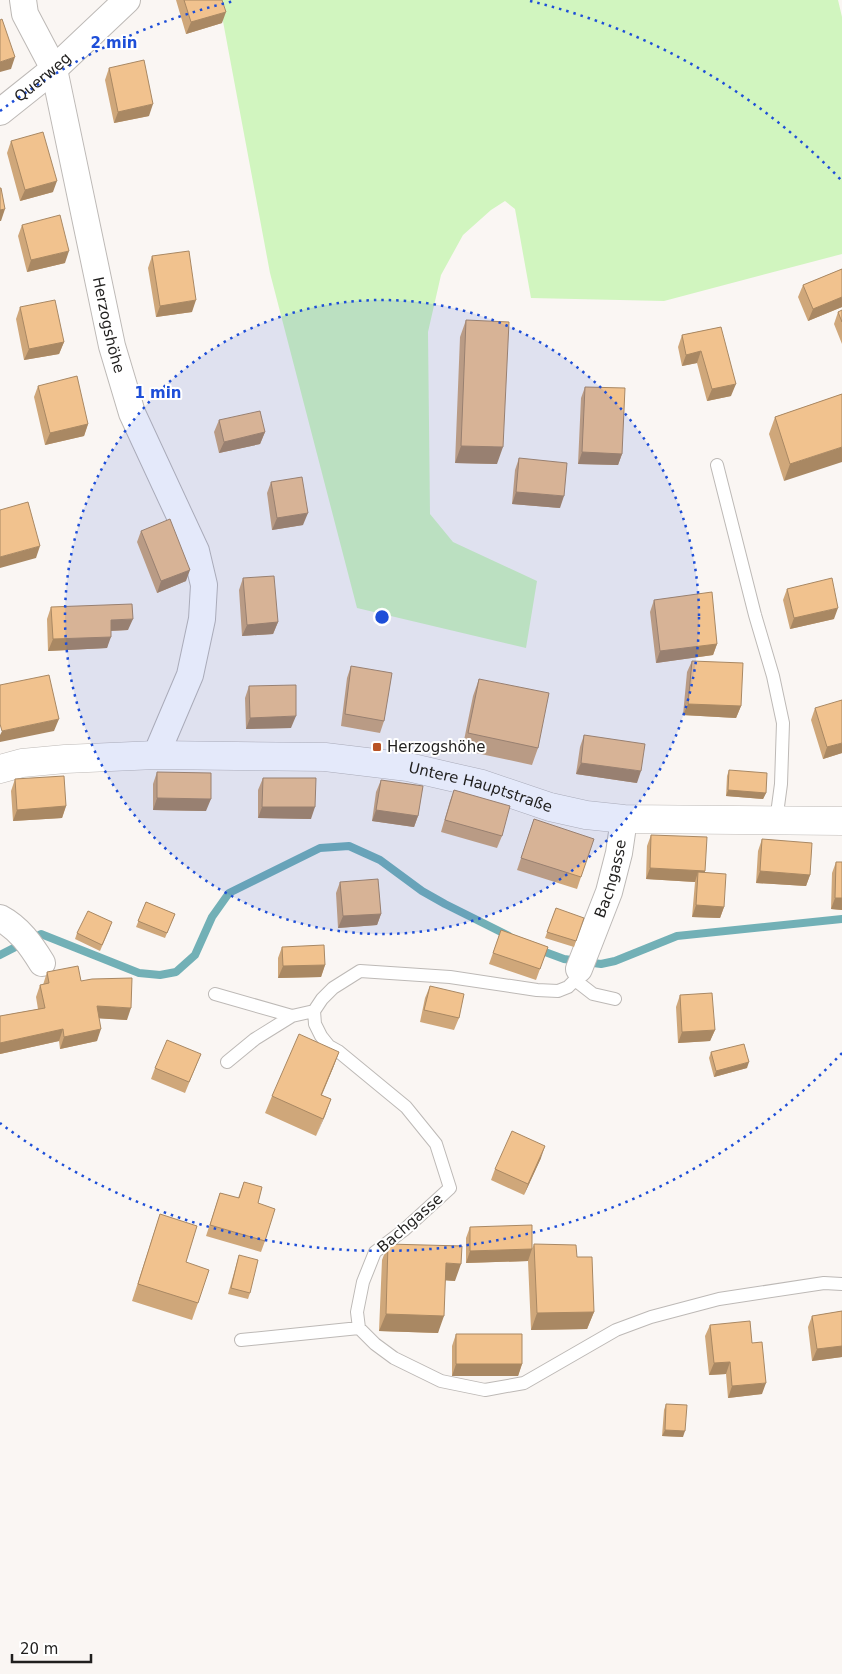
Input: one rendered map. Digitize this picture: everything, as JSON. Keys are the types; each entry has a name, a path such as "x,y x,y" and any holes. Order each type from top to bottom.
{"street":[{"name":"Herzogshöhe","path":"23,0 25,14 54,69 112,346 132,413 196,550 204,585 202,619 190,676 156,755"},
{"name":"Querweg","path":"0,112 54,69 127,0"},
{"name":"Untere Hauptstraße","path":"0,769 22,763 65,759 156,755 325,757 408,767 482,784 550,807 586,815 624,819 842,821"},
{"name":"Bachgasse","path":"580,969 620,854 624,819"}],"lane":[{"path":"717,465 773,676 783,723 776,821"},
{"path":"227,1062 255,1039 292,1016 314,1011 333,988 360,970 450,976 537,990 558,991 568,987 580,969 593,994 615,999"},
{"path":"215,994 292,1016"},
{"name":"Bachgasse","path":"314,1011 316,1024 328,1046 338,1051 406,1107 436,1144 450,1188 404,1230 375,1252 363,1282 357,1312 359,1328"},
{"path":"241,1340 359,1328 375,1344 394,1358 441,1380 485,1390 524,1383 616,1330 651,1317 719,1299 824,1283 842,1284"}],"green space":[{"path":"219,0 838,0 842,17 842,254 664,301 531,298 515,209 505,201 491,210 463,235 441,275 428,332 430,514 453,542 537,581 526,648 357,608 270,273"}],"building":[{"path":"184,0 222,0 226,12 191,22"},
{"path":"2,19 15,57 0,62 0,20"},
{"path":"144,60 153,104 118,112 109,68"},
{"path":"43,132 57,181 25,190 11,141"},
{"path":"0,188 5,209 0,210"},
{"path":"60,215 69,251 31,260 22,225"},
{"path":"189,251 196,300 160,306 152,256"},
{"path":"842,269 842,297 813,309 803,285"},
{"path":"55,300 64,342 29,349 20,307"},
{"path":"842,310 842,322 838,312"},
{"path":"466,320 509,322 503,447 461,446"},
{"path":"721,327 736,384 712,389 701,351 686,355 682,335"},
{"path":"77,376 88,424 50,433 38,386"},
{"path":"585,387 625,388 622,454 582,452"},
{"path":"842,394 842,447 790,464 775,417"},
{"path":"260,411 265,432 224,442 219,420"},
{"path":"519,458 567,463 564,496 516,492"},
{"path":"302,477 308,513 277,518 271,482"},
{"path":"28,502 40,546 0,557 0,510"},
{"path":"170,519 190,570 161,581 141,531"},
{"path":"274,576 278,622 247,625 243,578"},
{"path":"832,578 838,608 794,618 787,589"},
{"path":"712,592 717,644 660,651 654,600"},
{"path":"132,604 133,619 111,620 111,637 53,639 51,607"},
{"path":"692,661 743,663 741,706 688,704"},
{"path":"351,666 392,673 384,721 345,714"},
{"path":"49,675 59,719 2,731 0,724 0,685"},
{"path":"479,679 549,693 538,748 468,733"},
{"path":"296,685 296,716 250,718 249,686"},
{"path":"842,700 842,743 827,747 815,708"},
{"path":"584,735 645,744 641,771 581,763"},
{"path":"729,770 767,773 766,793 728,790"},
{"path":"157,772 211,773 211,799 157,798"},
{"path":"64,776 66,806 17,810 15,779"},
{"path":"263,778 316,778 315,807 262,807"},
{"path":"381,780 423,786 418,816 376,810"},
{"path":"454,790 510,806 502,836 445,820"},
{"path":"534,819 594,839 581,877 521,858"},
{"path":"651,835 707,837 705,871 650,868"},
{"path":"762,839 812,843 810,875 760,871"},
{"path":"836,862 842,862 842,898 835,898"},
{"path":"698,872 726,874 724,907 696,905"},
{"path":"378,879 381,914 343,916 340,882"},
{"path":"146,902 175,914 167,933 138,921"},
{"path":"556,908 584,918 576,941 547,932"},
{"path":"88,911 112,922 102,945 77,933"},
{"path":"501,930 548,947 540,969 493,953"},
{"path":"324,945 325,965 283,966 282,947"},
{"path":"78,966 81,981 132,978 131,1008 97,1006 101,1029 64,1037 63,1029 0,1043 0,1016 45,1008 40,985 49,983 47,972"},
{"path":"430,986 464,994 459,1018 424,1010"},
{"path":"712,993 715,1030 682,1032 680,995"},
{"path":"299,1034 339,1052 321,1095 331,1099 323,1119 272,1096"},
{"path":"167,1040 201,1054 189,1082 155,1068"},
{"path":"744,1044 749,1062 716,1071 711,1052"},
{"path":"512,1131 545,1146 528,1184 495,1169"},
{"path":"244,1182 262,1187 258,1203 275,1209 265,1241 210,1225 220,1193 239,1198"},
{"path":"160,1214 197,1226 186,1262 209,1270 198,1303 138,1284"},
{"path":"532,1225 532,1249 470,1251 470,1227"},
{"path":"388,1244 462,1246 461,1264 446,1263 444,1316 386,1314"},
{"path":"534,1244 576,1245 577,1257 592,1257 594,1312 537,1313"},
{"path":"239,1255 258,1260 250,1293 231,1288"},
{"path":"842,1311 842,1346 817,1349 812,1316"},
{"path":"750,1321 752,1343 762,1342 766,1383 732,1386 730,1362 714,1363 710,1325"},
{"path":"456,1334 522,1334 522,1364 456,1364"},
{"path":"666,1404 687,1405 685,1431 665,1430"}],"waterway":[{"path":"0,955 41,934 139,973 160,975 176,972 195,955 212,917 229,893 320,848 349,846 380,860 422,891 445,904 509,936"},
{"path":"537,949 564,959 601,964 615,961 677,936 842,919"}],"place":[{"name":"Herzogshöhe","path":"377,747"}]}
